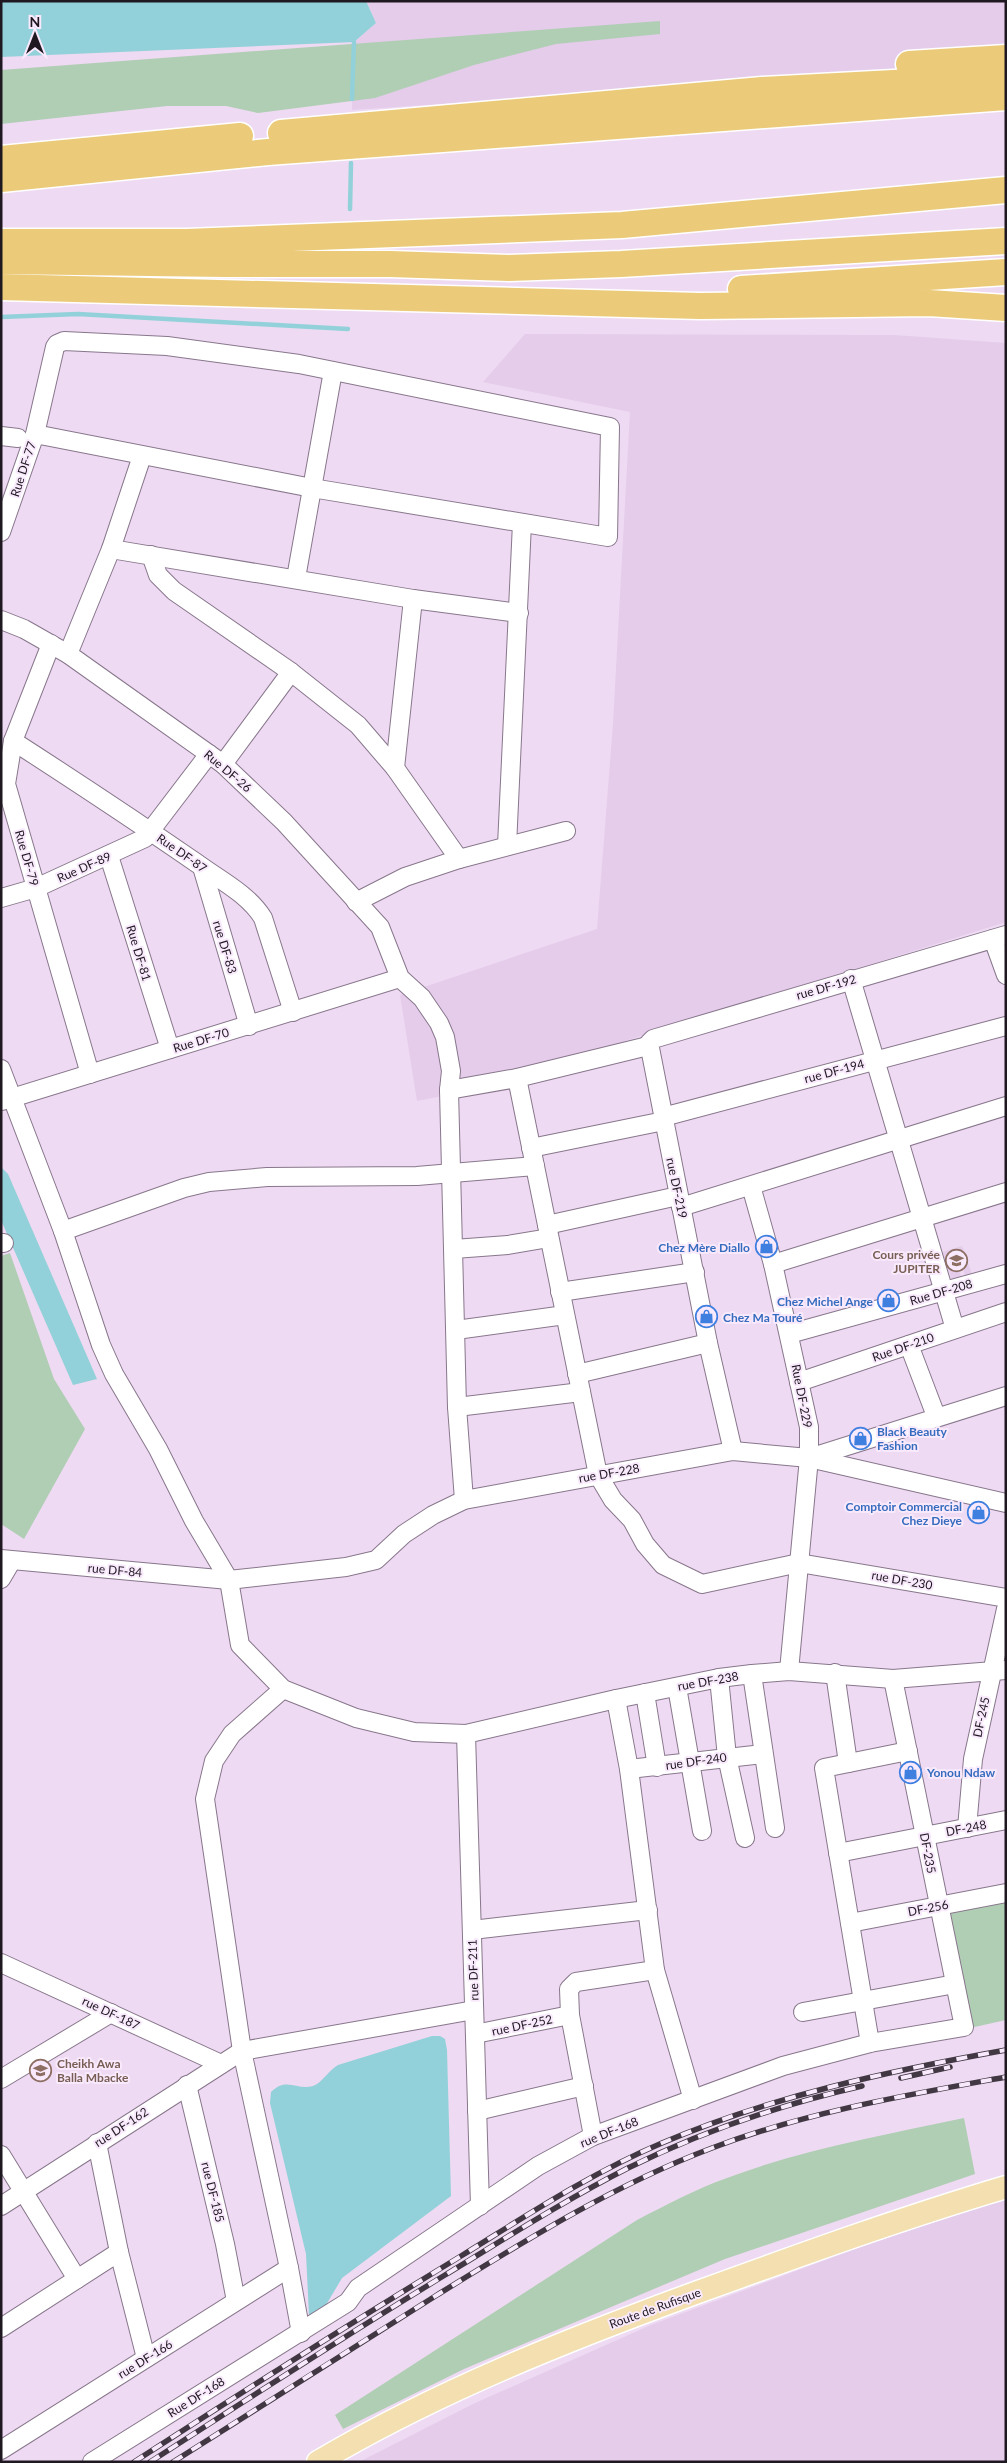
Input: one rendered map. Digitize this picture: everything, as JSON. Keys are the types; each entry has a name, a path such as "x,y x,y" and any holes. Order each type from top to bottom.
{"highway":[{"path":"763,102 864,68 1006,58"},
{"path":"1,179 1006,77"},
{"path":"1,159 763,102 1006,97"},
{"path":"763,102 871,118 1006,110"},
{"path":"1,242 187,242 622,225 1006,190"},
{"path":"1,261 390,264 509,268 640,263 1006,241"},
{"path":"510,300 732,290 1006,272"},
{"path":"1,287 700,306 929,303 1006,308"}],"main road":[{"name":"Route de Rufisque","path":"329,2459 446,2392 600,2328 847,2238 1006,2187"}],"street":[{"name":"Rue DF-77","path":"1,532 18,436 55,347 60,342 167,346 299,364 333,372"},
{"path":"18,436 142,456 312,488 608,537 610,427 333,372 312,488 296,578"},
{"path":"68,654 111,549 142,456"},
{"path":"507,846 522,523"},
{"path":"111,549 296,578 413,599 519,613"},
{"path":"151,555 158,574 165,583 291,672 358,725 395,768 459,859"},
{"path":"395,768 413,599"},
{"name":"Rue DF-26","path":"1,620 52,644 68,654 216,759 284,822 380,927 400,978"},
{"name":"Rue DF-79","path":"52,644 13,741 6,784 90,1074"},
{"name":"Rue DF-89","path":"1,898 36,888 138,843 152,832 291,672"},
{"name":"Rue DF-87","path":"13,741 152,832 231,887 257,908 263,918 293,1012"},
{"path":"356,902 405,877 459,859 566,830"},
{"name":"Rue DF-81","path":"109,856 170,1049"},
{"name":"rue DF-83","path":"202,867 249,1026"},
{"path":"1000,937 1006,975"},
{"name":"rue DF-192","path":"449,1090 517,1078 648,1044 653,1039 712,1020 1000,937"},
{"path":"400,978 422,998 439,1023 445,1037 451,1071 449,1090 453,1172 458,1407 464,1500"},
{"name":"Rue DF-70","path":"6,1099 249,1026 400,978"},
{"path":"851,979 955,1329"},
{"name":"rue DF-194","path":"531,1148 664,1119 875,1060 1006,1026"},
{"name":"rue DF-219","path":"648,1044 708,1342 733,1451"},
{"path":"1,1070 6,1099 63,1231 101,1345 114,1374 158,1449 194,1521 229,1580 240,1645 283,1689 232,1734 214,1761 205,1799 242,2051 289,2268 301,2333"},
{"path":"517,1078 598,1475 613,1500 632,1520 645,1544 663,1564 682,1576 702,1584 799,1563"},
{"path":"454,1249 508,1245 548,1231 751,1186 898,1138 1006,1106"},
{"path":"63,1231 184,1188 209,1182 257,1178 416,1176 534,1166"},
{"name":"Rue DF-229","path":"751,1186 773,1264 809,1427 808,1458 789,1671"},
{"path":"773,1264 1006,1192"},
{"path":"560,1292 695,1272"},
{"name":"Rue DF-208","path":"789,1334 1006,1274"},
{"name":"Rue DF-210","path":"799,1382 1006,1312"},
{"path":"456,1330 565,1315"},
{"path":"577,1374 708,1342"},
{"path":"909,1345 936,1416"},
{"path":"458,1407 580,1392"},
{"path":"808,1458 936,1416 1006,1396"},
{"name":"rue DF-228","path":"229,1580 346,1567 376,1560 404,1534 433,1515 464,1500 733,1451 808,1458 1006,1503"},
{"path":"1,1579 6,1560"},
{"name":"rue DF-84","path":"6,1560 229,1580"},
{"name":"rue DF-230","path":"799,1563 1006,1598"},
{"name":"DF-245","path":"967,1828 972,1759 999,1670 1006,1609"},
{"name":"rue DF-238","path":"283,1689 356,1718 414,1732 466,1734 616,1699 719,1678 752,1674 789,1671 893,1679 999,1670"},
{"path":"752,1674 775,1828"},
{"path":"835,1674 848,1763"},
{"path":"719,1678 727,1757 745,1838"},
{"name":"DF-235","path":"893,1679 964,2027"},
{"path":"677,1687 702,1831"},
{"path":"645,1693 657,1767"},
{"path":"616,1699 629,1769 655,1970 693,2100"},
{"name":"rue DF-211","path":"466,1734 480,2206"},
{"path":"870,2043 824,1768 908,1751"},
{"name":"rue DF-240","path":"629,1769 657,1767 690,1760 763,1754"},
{"name":"DF-248","path":"838,1853 1006,1820"},
{"name":"DF-256","path":"850,1923 1006,1893"},
{"path":"472,1930 648,1910"},
{"name":"rue DF-187","path":"1,1963 221,2064"},
{"path":"593,2136 570,2015 569,1989 576,1982 655,1970"},
{"path":"803,2012 955,1984"},
{"path":"242,2051 474,2010"},
{"path":"1,2079 111,2013"},
{"name":"rue DF-252","path":"475,2034 570,2015"},
{"name":"rue DF-168","path":"301,2333 348,2302 358,2288 538,2166 593,2136 782,2066 870,2043 964,2027"},
{"name":"rue DF-162","path":"1,2206 187,2084 242,2051"},
{"name":"rue DF-185","path":"187,2084 225,2244 236,2301"},
{"path":"477,2111 584,2086"},
{"path":"97,2143 119,2252 146,2358"},
{"path":"1,2155 78,2279"},
{"path":"1,2328 119,2252"},
{"name":"rue DF-166","path":"1,2450 289,2268"},
{"name":"Rue DF-168","path":"92,2462 301,2333"}],"shaded area":[{"path":"1,1 366,1 376,23 354,42 1,57"},
{"path":"366,1 1006,1 1006,66 352,110 354,42 376,23"},
{"path":"660,21 660,34 556,44 474,65 375,98 258,113 226,106 167,106 1,124 1,70"},
{"path":"525,334 894,335 1006,343 1006,922 625,1041 618,1061 417,1101 400,995 597,929 613,724 630,412 483,382"},
{"path":"1,1167 8,1174 97,1379 73,1385 1,1220"},
{"name":"Cours privée JUPITER","path":"962,1246 973,1277 966,1279 963,1269 959,1270 962,1280 953,1283 942,1252"},
{"path":"10,1253 54,1379 85,1429 24,1539 1,1524 1,1256"},
{"path":"1006,1895 1006,2020 970,2028 944,1908"},
{"path":"432,2036 440,2036 445,2039 447,2050 451,2196 342,2278 323,2310 309,2315 306,2254 270,2103 271,2092 277,2087 287,2084 302,2087 313,2086 338,2065"},
{"path":"964,2118 975,2174 725,2259 464,2369 343,2429 335,2415 637,2220 704,2187 756,2168 815,2151"},
{"path":"1006,2199 1006,2462 359,2462 473,2404 651,2325 914,2227"}],"waterway":[{"path":"352,99 354,42"},
{"path":"350,209 351,163"},
{"path":"1,317 78,314 348,329"}],"railway":[{"path":"134,2462 338,2332 534,2211 584,2181 636,2155 704,2126 788,2098 875,2076 1006,2050"},
{"path":"901,2078 950,2067"},
{"path":"173,2462 504,2254 605,2196 640,2179 712,2148 784,2124 857,2106 1006,2077"},
{"path":"150,2462 408,2298 605,2180 656,2155 743,2120 802,2101 862,2086"}],"place":[{"name":"Chez Mère Diallo","path":"766,1247"},
{"name":"Cours privée JUPITER","path":"956,1261"},
{"name":"Chez Michel Ange","path":"889,1301"},
{"name":"Chez Ma Touré","path":"707,1317"},
{"name":"Black Beauty Fashion","path":"861,1438"},
{"name":"Comptoir Commercial Chez Dieye","path":"978,1513"},
{"name":"Yonou Ndaw","path":"911,1772"},
{"name":"Cheikh Awa Balla Mbacke","path":"41,2070"}]}
